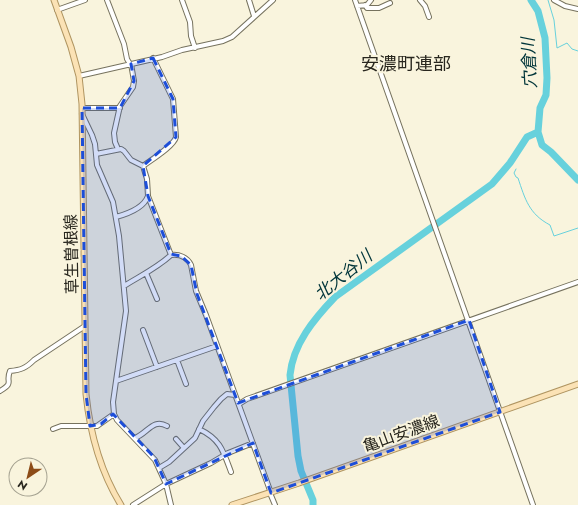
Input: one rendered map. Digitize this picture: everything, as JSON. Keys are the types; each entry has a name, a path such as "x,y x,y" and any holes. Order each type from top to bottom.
{"main road":[{"name":"草生曽根線","path":"54,0 71,46 79,76 82,111 86,394 90,426 95,447 104,473 121,505"},
{"name":"亀山安濃線","path":"232,505 300,483 578,384"}],"street":[{"path":"57,10 86,0"},
{"path":"107,0 124,44 134,81 133,88 120,108 114,133 114,140 118,149"},
{"path":"182,0 190,22 191,36 195,48"},
{"path":"249,0 254,16"},
{"path":"79,76 223,41 232,37 273,0"},
{"path":"355,0 534,505"},
{"path":"357,6 370,3 371,0"},
{"path":"420,0 425,6 429,17"},
{"path":"554,0 565,6 578,9"},
{"path":"365,5 367,8 379,8 390,3"},
{"path":"142,166 168,147 176,137 173,99 153,58"},
{"path":"120,108 82,111 92,135 97,165 113,202 124,286 126,320 113,402 114,414 117,420 151,454 166,484 171,505"},
{"path":"96,154 118,149 123,150 131,160 142,166 147,179 148,196 171,255"},
{"path":"116,217 144,204 148,196"},
{"path":"124,286 146,274 171,255"},
{"path":"171,255 186,258 191,264 197,294 218,346 275,505"},
{"path":"146,274 157,299"},
{"path":"239,404 247,399 296,381 578,282"},
{"path":"0,391 10,383 10,371 21,370 27,367 34,360 85,326"},
{"path":"143,330 157,367"},
{"path":"116,381 218,346"},
{"path":"177,360 186,384"},
{"path":"159,468 169,462 195,438 203,421 221,398 228,394 235,395"},
{"path":"53,429 61,426 97,426 114,414"},
{"path":"135,438 156,424 159,423 167,426"},
{"path":"199,429 215,438 225,454 231,472"},
{"path":"176,439 184,448"},
{"path":"133,505 166,484 211,463 225,454 253,443"}],"highlighted area":[{"path":"153,58 173,99 176,137 143,166 148,196 171,254 181,256 191,265 197,294 238,403 469,320 500,412 271,493 253,443 166,484 154,457 113,414 101,424 90,426 86,394 82,108 120,108 134,81 131,64"}],"waterway":[{"name":"穴倉川","path":"531,0 538,11 545,38 547,78 546,95 540,108 538,132 542,145 551,152 578,180"},
{"path":"548,0 554,20 557,48 567,43 572,49 578,51"},
{"name":"北大谷川","path":"313,505 313,500 301,471 298,456 290,375 295,353 300,342 312,323 335,297 492,184 510,163 527,137 538,132"},
{"path":"516,169 514,173 518,178 523,193 532,211 550,225 554,236 578,228"}],"district":[{"name":"安濃町連部","path":"406,64"}]}
